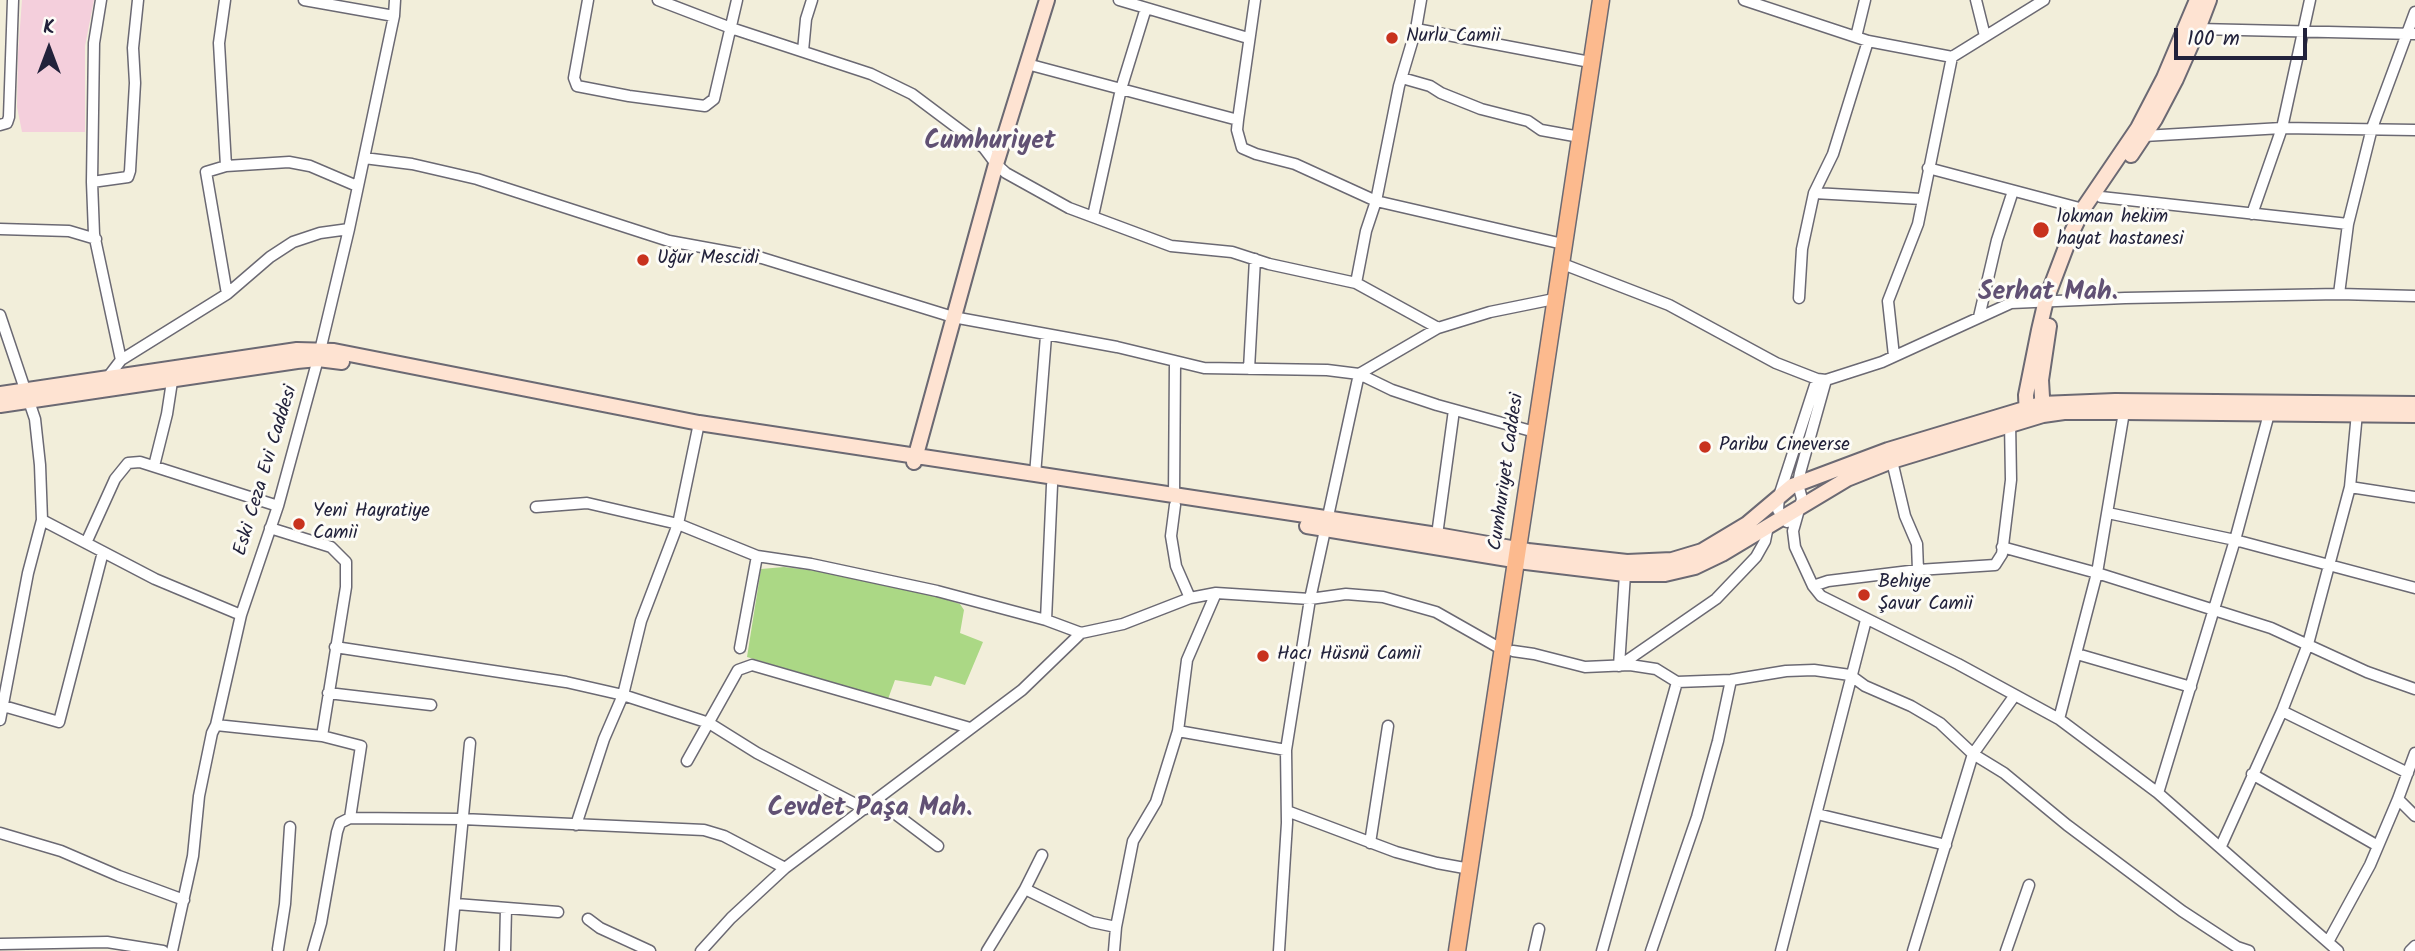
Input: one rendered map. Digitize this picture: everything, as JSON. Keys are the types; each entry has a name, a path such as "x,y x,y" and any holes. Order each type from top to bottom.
{"main road":[{"name":"Cumhuriyet Caddesi","path":"1522,556 1535,432 1601,0"},
{"name":"Cumhuriyet Caddesi","path":"1467,951 1522,556 1610,0"},
{"name":"Cumhuriyet Caddesi","path":"1457,951 1508,650"}],"street":[{"path":"0,125 7,123 9,117 13,0"},
{"path":"101,0 94,43 92,182 96,239 121,360"},
{"path":"92,182 128,177 130,171 135,83 133,48 138,0"},
{"path":"225,0 219,43 226,166"},
{"path":"304,0 394,16"},
{"name":"Eski Ceza Evi Caddesi","path":"172,951 193,856 199,796 212,733 242,615 278,506 319,354 349,229 394,16 395,0"},
{"path":"588,0 574,78 577,86 705,106 713,99 737,0"},
{"path":"658,0 731,28 871,74 912,94 984,148 1006,173 1069,208 1171,246 1232,252 1356,283 1438,328"},
{"path":"803,51 806,19 812,0"},
{"path":"910,459 993,160 1041,0"},
{"path":"993,160 1047,0"},
{"path":"1119,0 1248,38"},
{"path":"1255,0 1237,130 1242,148 1295,163 1376,201 1563,244"},
{"path":"1356,283 1421,0"},
{"path":"1745,0 1868,41 1952,57 2044,0"},
{"path":"1856,37 1864,0"},
{"path":"1976,0 1985,36"},
{"path":"2026,414 2029,378 2071,234 2083,209 2138,128 2169,67 2197,0"},
{"path":"2042,410 2041,380 2051,300 2079,236 2101,197 2144,136 2176,79 2208,0"},
{"path":"2252,214 2283,128 2310,0"},
{"path":"1093,216 1121,89 1146,8"},
{"path":"2339,294 2348,224 2372,128 2411,34 2415,12"},
{"path":"1416,29 1590,62"},
{"path":"2198,29 2411,34"},
{"path":"1799,298 1802,249 1814,192 1833,154 1868,41"},
{"path":"1894,356 1888,301 1918,223 1952,57"},
{"path":"1027,64 1238,120"},
{"path":"1402,78 1430,86 1480,109 1528,121 1541,130 1580,137"},
{"path":"2144,136 2283,128 2415,130"},
{"path":"364,158 412,164 477,179 669,241 762,258 950,316 1046,336 1117,347 1204,368 1327,370 1359,374 1392,390 1535,432"},
{"path":"227,294 206,172 226,166 289,162 310,166 357,186"},
{"path":"1928,168 2083,209"},
{"path":"1979,317 2004,213 2013,191"},
{"path":"1814,192 1922,199"},
{"path":"2101,197 2348,224"},
{"path":"0,229 69,230 96,239"},
{"path":"108,377 121,360 227,294 270,257 293,242 320,233 349,229"},
{"path":"1249,369 1255,259"},
{"path":"1568,266 1669,305 1776,363 1821,380 1894,356 2011,303 2339,294 2415,296"},
{"path":"1279,951 1287,811 1286,750 1310,599 1359,374 1438,328 1490,312 1555,299"},
{"path":"0,315 35,419 42,520 28,573 0,720"},
{"path":"1035,475 1046,336"},
{"path":"0,394 29,395 319,354 698,427 1035,475 1174,501"},
{"path":"1175,362 1174,501 1171,536 1176,566 1190,598"},
{"path":"0,405 29,395 108,377 173,373"},
{"path":"154,466 173,373"},
{"path":"1821,380 1798,484 1801,490 1801,506 1793,531 1795,547 1813,586 1821,596 1958,664 2059,719 2158,793 2337,951"},
{"path":"1793,531 1778,510 1779,496 1821,380"},
{"path":"1326,524 1437,535 1522,556 1627,562 1672,560 1716,544 1762,513 1779,496 1798,484 1888,450 2042,410 2115,401 2415,415"},
{"path":"2042,410 2124,412 2415,404"},
{"path":"2158,793 2235,540 2270,407"},
{"path":"1437,535 1454,410"},
{"path":"2059,719 2097,573 2124,412"},
{"path":"2221,846 2282,711 2308,644 2350,487 2357,413"},
{"path":"910,459 1052,485 1326,524 1625,574 1665,574 1695,567 1722,554 1847,479 2009,418"},
{"path":"1813,586 1828,581 1918,570 1995,565 2003,547 2011,480 2009,418"},
{"path":"576,825 604,739 623,695 641,621 678,524 698,427"},
{"path":"1892,461 1905,516 1917,544 1918,570"},
{"path":"86,543 115,479 128,463 140,462 154,466 278,506"},
{"path":"1046,620 1052,485"},
{"path":"2350,487 2415,497"},
{"path":"536,507 587,503 678,524 757,555 937,591 1046,620 1081,633"},
{"path":"2108,513 2235,540 2415,588"},
{"path":"42,520 155,579 242,615"},
{"path":"1619,666 1716,599 1756,557 1765,541 1768,526"},
{"path":"270,528 331,547 346,562 346,587 322,736"},
{"path":"2003,547 2097,573 2271,628 2367,672 2415,689"},
{"path":"1,706 59,722 103,552"},
{"path":"740,648 757,555"},
{"path":"1619,666 1625,574"},
{"path":"1114,951 1116,927 1133,841 1156,802 1178,731 1187,660 1216,593"},
{"path":"701,951 731,918 786,868 1022,690 1081,633 1123,624 1190,598 1216,593 1310,599 1346,594 1383,597 1436,612 1508,650 1585,667 1630,665 1656,669 1677,682 1731,680 1786,671 1814,670 1850,674 1865,686 1911,706 1940,723 1973,754 2004,773 2067,825 2182,911 2236,949 2249,951"},
{"path":"1781,951 1866,620"},
{"path":"335,647 566,681 623,695 709,723 757,753 864,809"},
{"path":"2077,654 2192,687"},
{"path":"687,761 738,670 752,666 970,728"},
{"path":"1651,951 1697,817 1731,680"},
{"path":"1602,951 1677,682"},
{"path":"328,693 431,705"},
{"path":"1913,951 1973,754 2015,695"},
{"path":"2282,711 2408,773"},
{"path":"216,725 322,736 361,746 350,818"},
{"path":"1370,843 1388,726"},
{"path":"1178,731 1286,750"},
{"path":"450,951 470,743"},
{"path":"2328,942 2378,846 2415,753"},
{"path":"2252,774 2378,846"},
{"path":"2398,799 2415,816"},
{"path":"877,800 938,846"},
{"path":"1287,811 1322,822 1370,843 1437,863 1470,869"},
{"path":"1818,814 1946,845"},
{"path":"313,951 321,923 337,832 340,823 350,818 704,830 724,836 786,868"},
{"path":"265,951 280,950 290,827"},
{"path":"0,832 61,851 184,900"},
{"path":"987,951 1025,889 1041,855"},
{"path":"2006,951 2029,885"},
{"path":"1025,889 1092,922 1116,927"},
{"path":"456,904 558,912"},
{"path":"505,951 506,908"},
{"path":"588,919 600,928 650,951"},
{"path":"1534,951 1539,929"},
{"path":"0,944 107,942 163,951"},
{"path":"2410,951 2415,946"}],"shaded area":[{"path":"22,0 94,0 85,46 85,132 22,132 17,107"}],"green space":[{"path":"784,567 842,574 923,592 960,604 964,610 960,633 983,642 965,685 935,676 931,686 895,680 888,699 747,657 761,569"}],"place":[{"name":"Nurlu Camii","path":"1392,38"},
{"name":"lokman hekim hayat hastanesi","path":"2041,230"},
{"name":"Uğur Mescidi","path":"643,260"},
{"name":"Paribu Cineverse","path":"1705,447"},
{"name":"Yeni Hayratiye Camii","path":"299,524"},
{"name":"Behiye Şavur Camii","path":"1864,595"},
{"name":"Hacı Hüsnü Camii","path":"1263,656"}],"district":[{"name":"Cumhuriyet","path":"990,144"},
{"name":"Serhat Mah.","path":"2048,295"},
{"name":"Cevdet Paşa Mah.","path":"870,811"}]}
